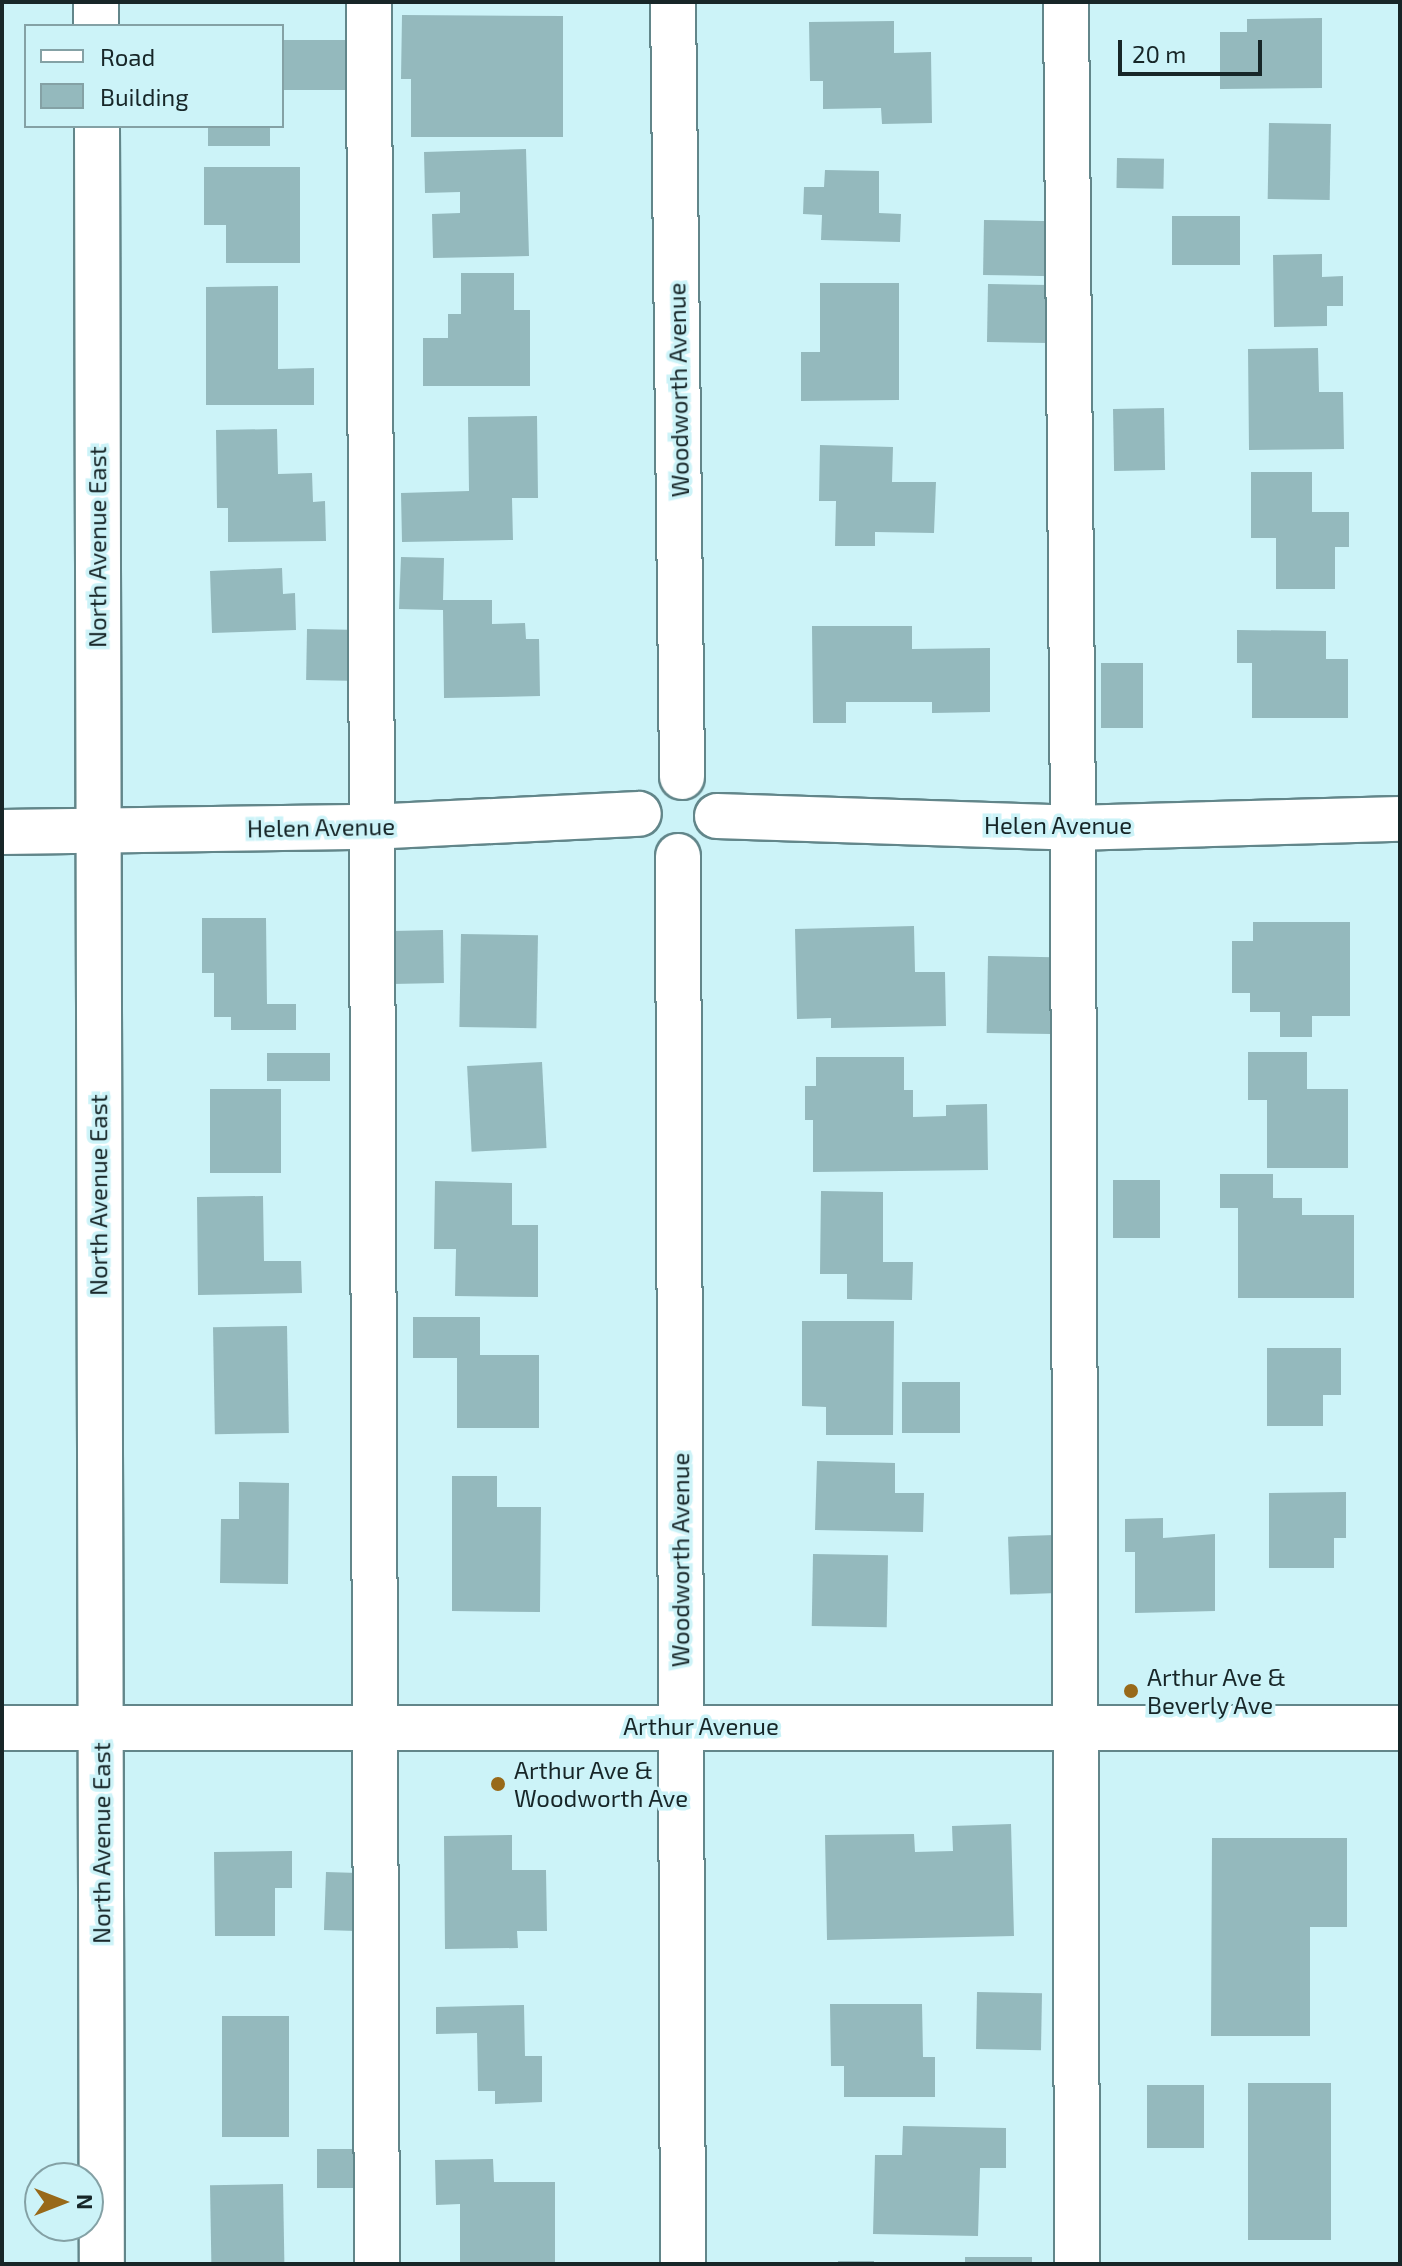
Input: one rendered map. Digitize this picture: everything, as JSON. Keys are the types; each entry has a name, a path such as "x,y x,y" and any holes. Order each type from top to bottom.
{"street":[{"path":"96,2 96,24"},
{"path":"369,2 377,2264"},
{"name":"Woodworth Avenue","path":"673,2 682,777"},
{"path":"1066,2 1073,828 1077,2264"},
{"name":"North Avenue East","path":"97,128 102,2264"},
{"path":"682,777 706,788 717,816 712,837 703,848 678,856 654,848 640,827 639,814 648,791 670,778 682,777"},
{"name":"Helen Avenue","path":"2,832 370,827 639,814"},
{"name":"Helen Avenue","path":"717,816 1073,828 1400,819"},
{"name":"Woodworth Avenue","path":"678,856 683,2264"},
{"name":"Arthur Avenue","path":"2,1728 1400,1728"}],"building":[{"path":"402,15 563,16 563,137 411,137 411,79 401,79"},
{"path":"1322,18 1322,88 1220,89 1220,32 1247,32 1247,19"},
{"path":"894,21 894,53 931,52 932,123 882,124 881,108 823,109 823,81 810,81 809,22"},
{"path":"284,40 345,40 345,90 284,90"},
{"path":"1269,123 1331,124 1330,200 1268,199"},
{"path":"208,128 270,128 270,146 208,146"},
{"path":"526,149 529,256 433,258 432,214 460,213 460,192 425,193 424,152"},
{"path":"1117,158 1164,159 1163,189 1116,188"},
{"path":"204,167 300,167 300,263 226,263 226,225 204,225"},
{"path":"825,170 879,171 879,213 901,214 900,242 821,240 822,215 803,214 804,187 824,187"},
{"path":"1172,216 1240,216 1240,265 1172,265"},
{"path":"984,220 1055,221 1054,276 983,275"},
{"path":"1322,254 1322,277 1343,276 1343,306 1327,306 1327,326 1274,327 1273,255"},
{"path":"461,273 514,273 514,310 530,310 530,386 423,386 423,338 448,338 448,314 461,314"},
{"path":"820,283 899,283 899,400 801,401 801,352 820,352"},
{"path":"988,284 1049,285 1048,343 987,342"},
{"path":"278,286 278,369 314,368 314,405 206,405 206,287"},
{"path":"1318,348 1319,392 1343,392 1344,449 1249,450 1248,349"},
{"path":"1164,408 1165,470 1114,471 1113,409"},
{"path":"537,416 538,498 512,498 513,540 402,542 401,493 469,491 468,417"},
{"path":"277,429 278,474 312,473 313,502 325,501 326,541 228,542 228,508 217,508 216,430"},
{"path":"820,445 893,447 892,482 936,482 934,533 875,532 875,546 835,546 836,501 819,501"},
{"path":"1251,472 1312,472 1312,512 1349,512 1349,547 1335,547 1335,589 1276,589 1276,538 1251,538"},
{"path":"401,557 444,558 443,600 492,600 492,624 525,623 526,639 539,639 540,696 444,698 443,610 399,609"},
{"path":"282,568 283,594 295,593 296,630 212,633 210,571"},
{"path":"812,626 912,626 912,649 990,648 990,712 932,713 932,702 846,702 846,723 813,723"},
{"path":"307,629 362,630 361,681 306,680"},
{"path":"1237,630 1326,631 1326,659 1348,659 1348,718 1252,718 1252,663 1237,663"},
{"path":"1101,663 1143,663 1143,728 1101,728"},
{"path":"202,918 266,918 267,1004 296,1004 296,1030 231,1030 231,1017 214,1017 214,973 202,973"},
{"path":"1253,922 1350,922 1350,1016 1312,1016 1312,1037 1280,1037 1280,1012 1250,1012 1250,993 1232,993 1232,941 1253,941"},
{"path":"914,926 915,972 945,972 946,1026 831,1028 831,1018 797,1019 795,929"},
{"path":"443,930 444,983 392,984 391,931"},
{"path":"461,934 538,935 536,1028 459,1027"},
{"path":"988,956 1053,957 1052,1034 987,1033"},
{"path":"1248,1052 1307,1052 1307,1089 1348,1089 1348,1168 1267,1168 1267,1100 1248,1100"},
{"path":"267,1053 330,1053 330,1081 267,1081"},
{"path":"816,1057 904,1057 904,1090 913,1090 913,1117 946,1116 946,1105 987,1104 988,1170 813,1172 813,1120 805,1120 805,1086 816,1086"},
{"path":"542,1062 547,1148 472,1152 467,1066"},
{"path":"210,1089 281,1089 281,1173 210,1173"},
{"path":"1220,1174 1273,1174 1273,1198 1302,1198 1302,1215 1354,1215 1354,1298 1238,1298 1238,1208 1220,1208"},
{"path":"1113,1180 1160,1180 1160,1238 1113,1238"},
{"path":"435,1181 512,1183 512,1225 538,1225 538,1297 455,1296 456,1249 434,1249"},
{"path":"821,1191 883,1192 883,1262 913,1262 912,1300 847,1299 847,1274 820,1274"},
{"path":"263,1196 264,1261 301,1261 302,1293 198,1295 197,1197"},
{"path":"413,1317 480,1317 480,1355 539,1355 539,1428 457,1428 457,1358 413,1358"},
{"path":"802,1321 894,1321 893,1435 826,1435 826,1407 802,1406"},
{"path":"287,1326 289,1433 215,1434 213,1327"},
{"path":"1267,1348 1341,1348 1341,1395 1323,1395 1323,1426 1267,1426"},
{"path":"902,1382 960,1382 960,1433 902,1433"},
{"path":"817,1461 895,1463 895,1493 924,1493 923,1532 815,1530"},
{"path":"452,1476 497,1476 497,1507 541,1507 540,1612 452,1611"},
{"path":"239,1482 289,1483 288,1584 220,1583 221,1519 239,1519"},
{"path":"1346,1492 1346,1538 1334,1538 1334,1568 1269,1568 1269,1493"},
{"path":"1163,1518 1163,1538 1215,1534 1215,1611 1135,1613 1135,1552 1125,1552 1125,1519"},
{"path":"1055,1535 1057,1593 1010,1595 1008,1537"},
{"path":"813,1554 888,1555 887,1627 812,1626"},
{"path":"1011,1824 1014,1936 827,1940 825,1835 914,1834 915,1852 953,1851 952,1826"},
{"path":"512,1835 512,1870 546,1870 547,1931 517,1931 518,1948 445,1949 444,1836"},
{"path":"1212,1838 1347,1838 1347,1927 1310,1927 1310,2036 1211,2036"},
{"path":"292,1851 292,1888 275,1888 275,1936 215,1936 214,1852"},
{"path":"326,1872 358,1873 356,1931 324,1930"},
{"path":"977,1992 1042,1993 1041,2050 976,2049"},
{"path":"830,2004 922,2004 923,2057 935,2057 935,2097 844,2097 844,2066 831,2066"},
{"path":"524,2005 525,2056 542,2056 542,2102 495,2104 495,2091 478,2091 477,2033 436,2034 436,2007"},
{"path":"222,2016 289,2016 289,2137 222,2137"},
{"path":"1248,2083 1331,2083 1331,2240 1248,2240"},
{"path":"1147,2085 1204,2085 1204,2148 1147,2148"},
{"path":"903,2126 1006,2128 1006,2168 980,2168 978,2236 873,2234 875,2155 902,2155"},
{"path":"317,2149 363,2149 363,2188 317,2188"},
{"path":"493,2159 494,2182 555,2182 555,2264 460,2264 460,2204 436,2205 435,2160"},
{"path":"283,2184 284,2264 211,2264 210,2185"},
{"path":"965,2257 1032,2257 1032,2264 965,2264"},
{"path":"838,2261 874,2261 874,2264 838,2264"}],"place":[{"name":"Arthur Ave & Beverly Ave","path":"1131,1691"},
{"name":"Arthur Ave & Woodworth Ave","path":"498,1784"}]}
